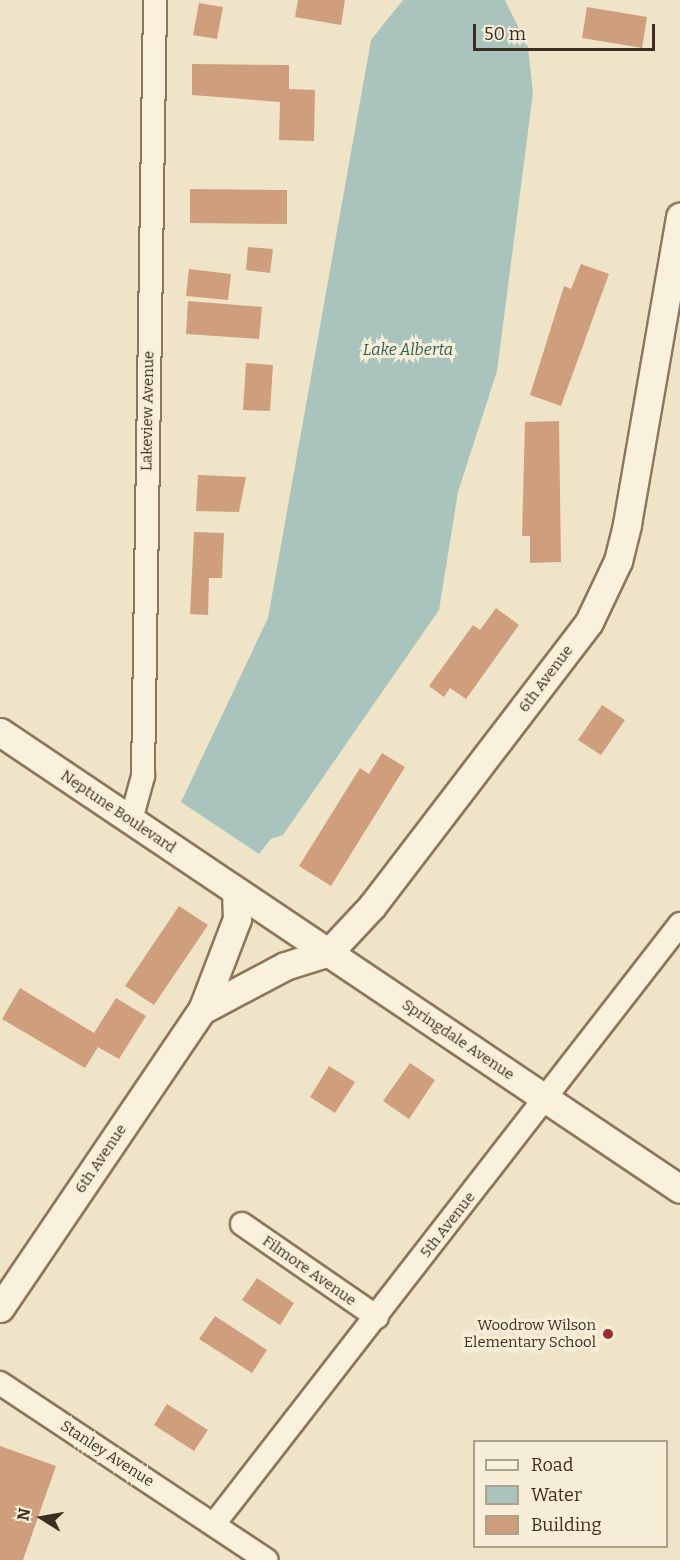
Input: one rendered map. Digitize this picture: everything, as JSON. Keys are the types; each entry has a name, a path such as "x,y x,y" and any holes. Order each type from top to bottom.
{"street":[{"name":"Lakeview Avenue","path":"131,820 143,776 155,0"},
{"name":"6th Avenue","path":"202,1010 285,966 329,952 372,906 604,597 627,524 677,252 680,217"},
{"name":"Neptune Boulevard","path":"0,732 236,892"},
{"name":"6th Avenue","path":"0,1308 202,1010 237,919 236,892"},
{"name":"Springdale Avenue","path":"236,892 329,952 680,1189"},
{"name":"5th Avenue","path":"213,1524 377,1317 680,924"},
{"name":"Filmore Avenue","path":"242,1224 377,1317"},
{"name":"Stanley Avenue","path":"0,1383 266,1560"}],"water":[{"name":"Lake Alberta","path":"403,0 505,0 528,47 533,93 497,371 458,492 439,610 283,835 271,839 259,854 181,802 268,618 371,40"}],"building":[{"path":"298,0 345,0 341,25 295,17"},
{"path":"199,3 223,7 217,39 193,35"},
{"path":"587,7 647,17 642,48 582,38"},
{"path":"192,64 289,65 289,89 315,90 314,141 279,140 280,102 192,95"},
{"path":"190,189 287,190 287,224 190,223"},
{"path":"248,247 273,249 270,273 246,270"},
{"path":"581,264 609,274 561,406 530,395 564,286 571,289"},
{"path":"189,269 231,274 228,300 186,296"},
{"path":"188,301 262,307 259,339 186,334"},
{"path":"246,363 273,365 270,411 243,410"},
{"path":"559,421 561,562 530,563 530,536 522,536 525,422"},
{"path":"198,475 246,477 239,512 196,511"},
{"path":"194,532 224,533 222,578 209,578 208,615 190,614"},
{"path":"496,608 519,625 466,699 450,688 444,697 429,686 473,625 480,630"},
{"path":"602,705 625,720 601,755 578,740"},
{"path":"382,753 405,767 331,886 299,866 360,768 369,774"},
{"path":"179,906 208,925 154,1005 125,986"},
{"path":"20,988 94,1033 116,998 146,1016 119,1059 98,1047 85,1068 2,1019"},
{"path":"410,1063 435,1080 409,1119 383,1101"},
{"path":"329,1066 355,1082 335,1113 310,1097"},
{"path":"257,1278 294,1303 280,1325 242,1300"},
{"path":"215,1316 267,1350 252,1373 199,1339"},
{"path":"167,1404 208,1430 194,1451 154,1425"},
{"path":"0,1446 56,1466 23,1560 0,1560"}],"place":[{"name":"Woodrow Wilson Elementary School","path":"608,1334"}]}
